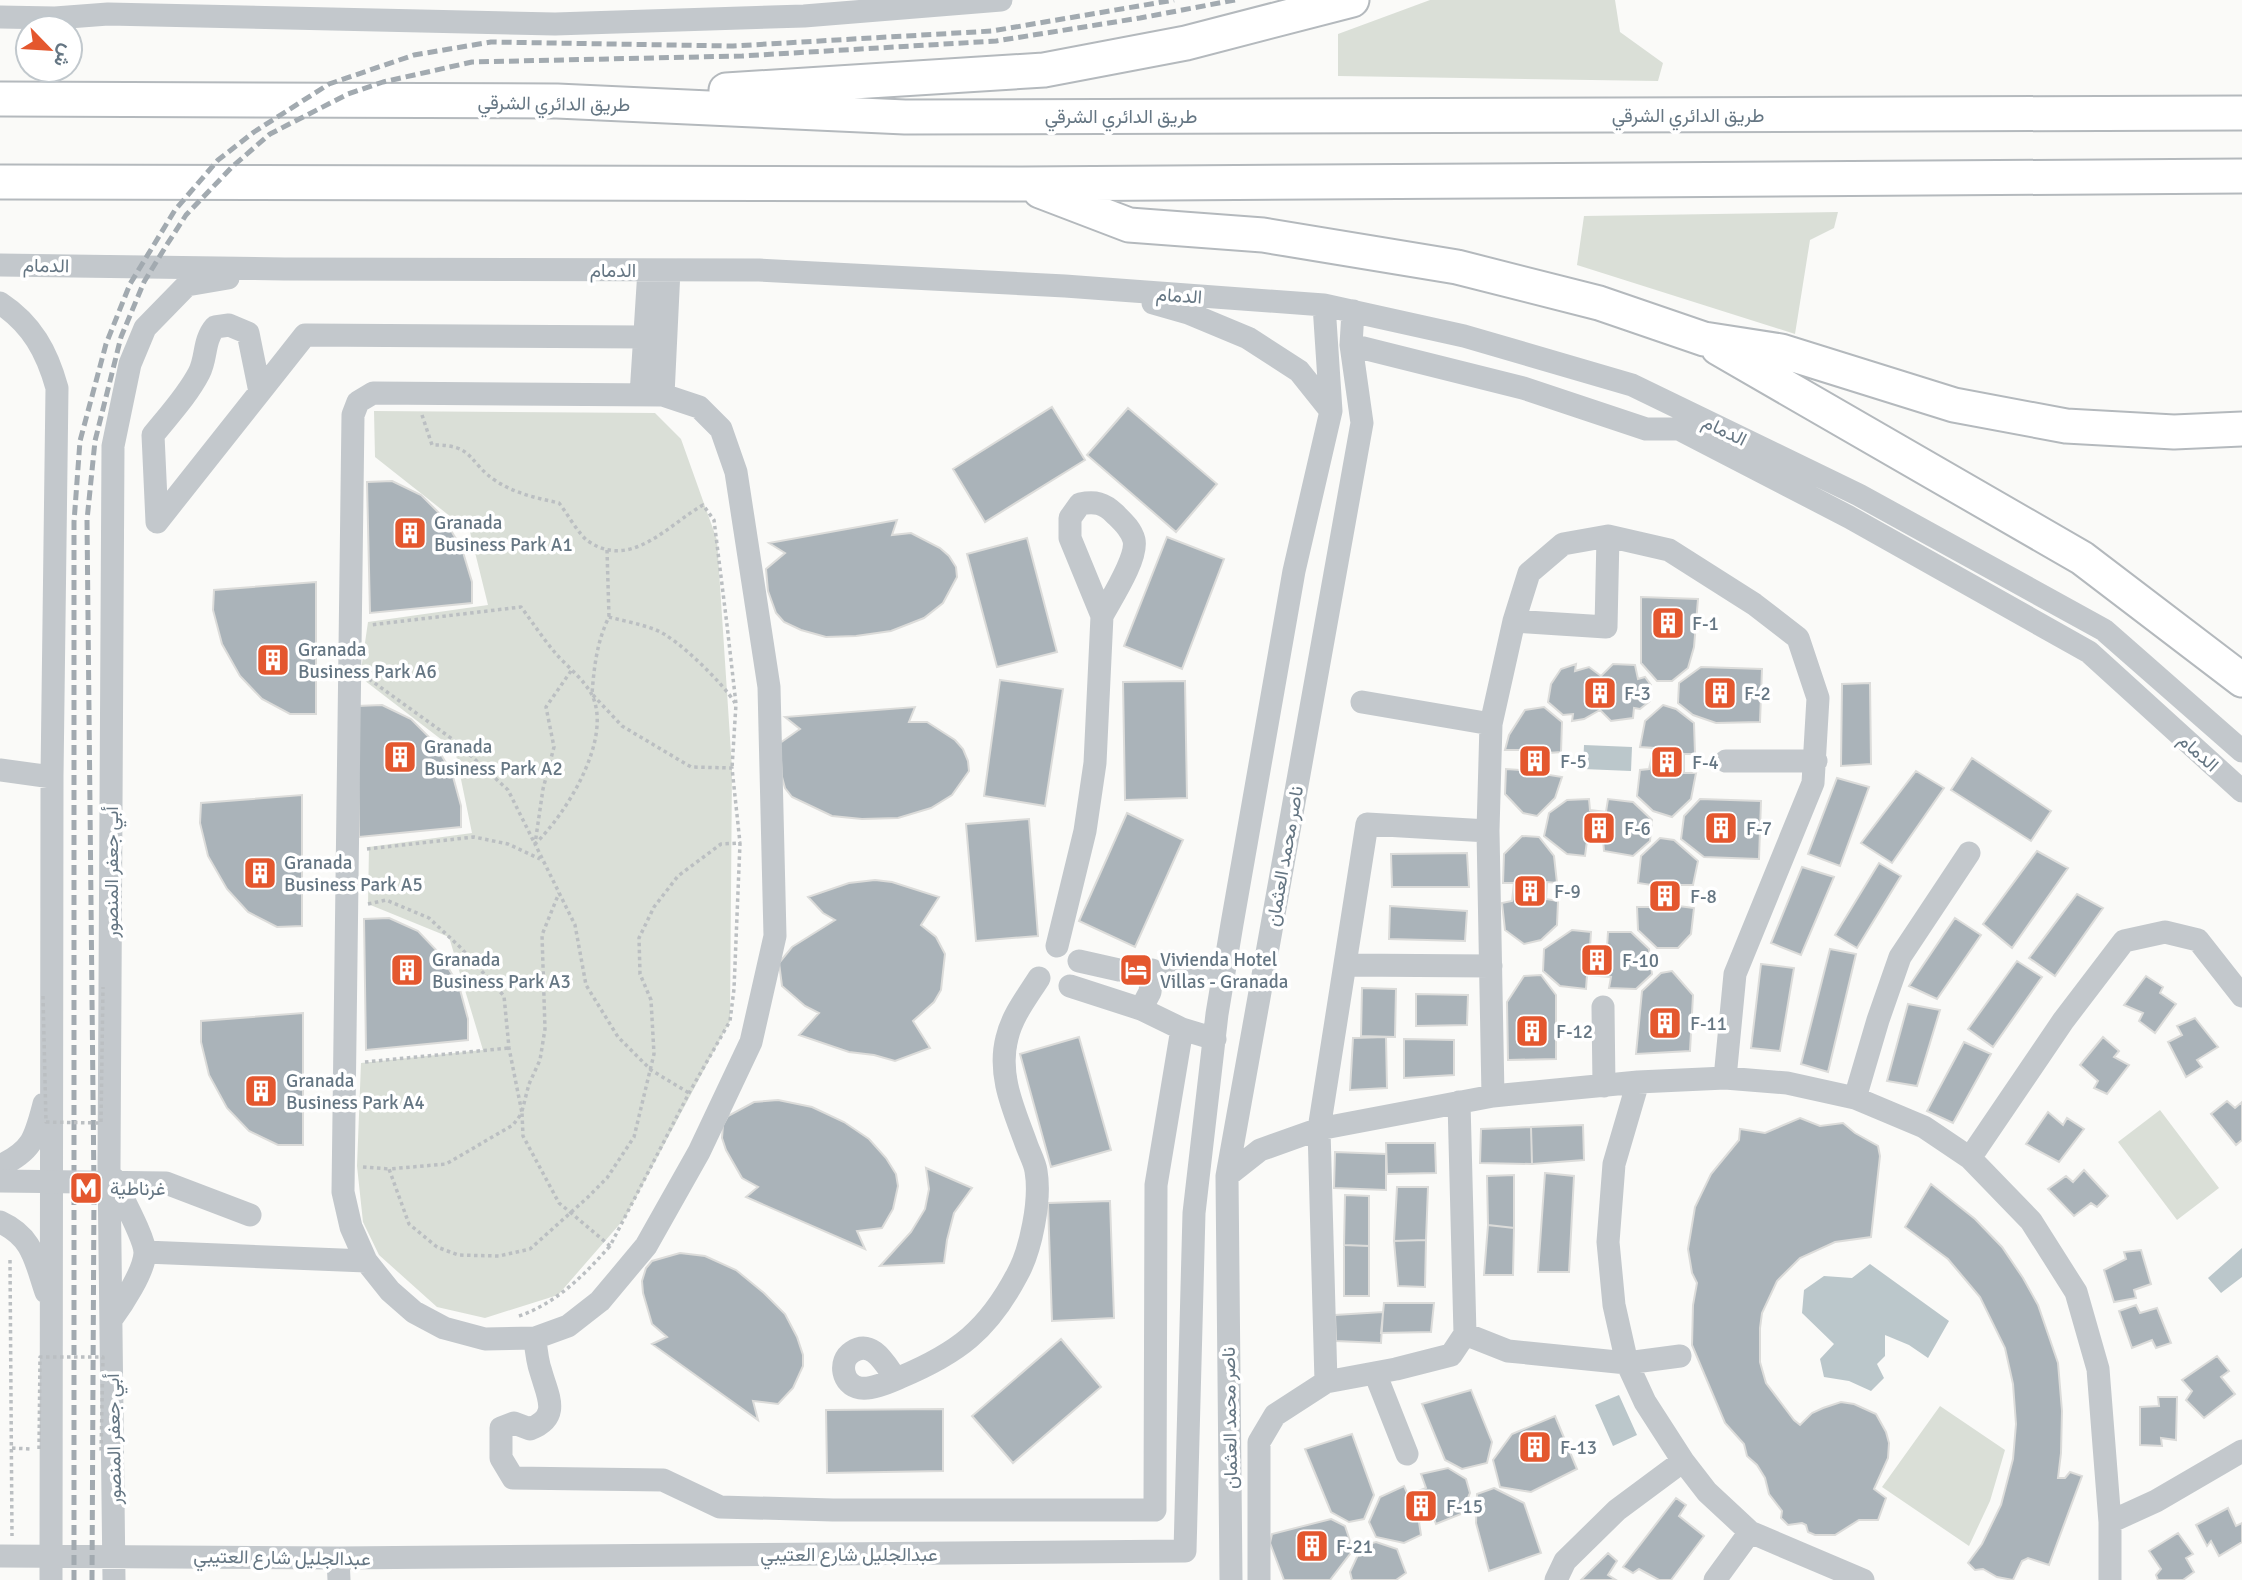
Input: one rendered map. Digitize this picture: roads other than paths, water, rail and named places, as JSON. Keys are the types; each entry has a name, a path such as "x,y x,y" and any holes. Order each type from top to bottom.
{"highway":[{"path":"557,102 1044,70 1186,43 1352,0"},
{"name":"طريق الدائري الشرقي","path":"0,99 557,102 905,117 2242,113"},
{"path":"0,182 1022,184 2242,176"},
{"path":"1022,184 1129,225 1263,235 1457,267 1599,303 1704,339 1781,351 1954,405 2066,426 2174,432 2242,429"},
{"path":"1704,339 2082,558 2242,680"}],"street":[{"path":"0,17 55,9 108,7 555,24 804,16 1001,0"},
{"name":"الدمام","path":"0,265 285,269 758,270 1065,286 1324,305 1353,311 1464,336 1632,385 1859,495 2104,631 2242,751"},
{"name":"أبي جعفر المنصور","path":"114,1580 109,1167 113,446 130,364 145,328 187,285 285,269"},
{"path":"652,395 641,337 659,270"},
{"path":"652,395 659,270"},
{"path":"1113,291 1188,313 1248,338 1299,372 1331,411"},
{"path":"0,303 33,332 49,358 57,388 52,777 51,1580"},
{"path":"1324,305 1331,411"},
{"path":"1070,986 1142,1009 1182,1029 1215,1039 1231,924 1294,571 1331,411 1351,345 1353,311"},
{"path":"260,391 248,334 229,325 215,327 206,342 201,369 190,389 153,435 157,522 305,335 641,337"},
{"name":"الدمام","path":"1351,345 1523,388 1646,429 1679,429 1849,517 2089,652 2242,791"},
{"name":"ناصر محمد العثمان","path":"1231,1580 1227,1176 1362,423 1351,345"},
{"path":"373,393 652,395 699,407 721,429 736,472 769,687 775,936 751,1042 699,1152 646,1246 600,1301 568,1326 535,1338 485,1339 444,1328 414,1312 390,1291 366,1261 351,1227 343,1192 352,415 358,402 373,393"},
{"path":"1514,621 1606,626 1608,536"},
{"path":"1493,1096 1488,831 1492,724 1514,621 1529,573 1563,544 1608,536 1669,550 1754,604 1798,638 1818,698 1813,783 1735,974 1725,1078"},
{"path":"1057,946 1085,831 1095,763 1102,616"},
{"path":"1362,702 1492,724"},
{"path":"1726,761 1816,761"},
{"path":"0,770 52,777"},
{"path":"1326,1382 1319,1129 1367,824 1488,831"},
{"path":"1855,1098 1900,957 1969,853"},
{"path":"1970,1158 2063,1021 2124,941 2165,932 2199,940 2242,996"},
{"path":"1079,961 1079,975 1064,989 1050,988 1037,971 1040,957 1050,948 1057,946 1070,950 1079,961 1119,970 1224,975"},
{"path":"1345,965 1491,966"},
{"path":"1110,998 1111,984 1119,970"},
{"path":"1142,1009 1150,992 1152,970"},
{"path":"896,1379 933,1364 969,1340 1001,1305 1022,1266 1035,1223 1036,1172 1006,1088 1003,1065 1012,1021 1040,978"},
{"path":"1603,1007 1604,1086"},
{"path":"535,1338 540,1369 551,1401 548,1415 542,1424 530,1429 514,1423 501,1428 501,1458 513,1478 663,1480 720,1507 834,1510 1155,1510 1156,1185 1182,1029"},
{"name":"عبدالجليل شارع العتيبي","path":"6,1556 114,1555 339,1569 1185,1551 1194,1213 1215,1039"},
{"path":"0,1166 12,1160 34,1141 52,1074"},
{"path":"1227,1176 1260,1150 1319,1129 1493,1096 1638,1082 1725,1078 1787,1083 1855,1098 1924,1126 1970,1158 2031,1221 2076,1292 2098,1369 2110,1522 2110,1580"},
{"path":"1638,1082 1614,1164 1608,1242 1614,1305 1627,1363 1645,1402 1683,1461 1707,1492 1750,1532 1863,1580"},
{"path":"1259,1580 1259,1442 1275,1415 1326,1382 1451,1355 1465,1334 1459,1102"},
{"path":"109,1167 145,1252 134,1285 111,1320"},
{"path":"0,1181 166,1182 250,1215"},
{"path":"5,1224 28,1241 52,1308"},
{"path":"145,1252 366,1261"},
{"path":"1465,1334 1508,1351 1627,1363 1680,1356"},
{"path":"1375,1373 1407,1454"},
{"path":"2110,1522 2156,1501 2242,1451"},
{"path":"1556,1580 1565,1561 1617,1510 1683,1461"},
{"path":"1715,1580 1750,1532"}],"railway":[{"path":"74,1580 74,522 80,441 106,344 130,284 175,210 218,160 254,132 329,84 414,55 491,42 733,46 992,31 1174,0"},
{"path":"92,1580 94,1189 87,520 95,441 121,337 144,282 186,215 233,166 270,134 348,94 383,82 472,62 742,56 996,41 1235,0"}],"place":[{"name":"Granada Business Park A1","path":"410,533"},
{"name":"F-1","path":"1668,623"},
{"name":"Granada Business Park A6","path":"273,660"},
{"name":"F-3","path":"1600,693"},
{"name":"F-2","path":"1720,693"},
{"name":"Granada Business Park A2","path":"400,757"},
{"name":"F-5","path":"1535,761"},
{"name":"F-4","path":"1667,762"},
{"name":"F-6","path":"1599,828"},
{"name":"F-7","path":"1721,828"},
{"name":"Granada Business Park A5","path":"260,873"},
{"name":"F-9","path":"1530,891"},
{"name":"F-8","path":"1665,896"},
{"name":"F-10","path":"1597,960"},
{"name":"Granada Business Park A3","path":"407,970"},
{"name":"Vivienda Hotel Villas - Granada","path":"1136,970"},
{"name":"F-11","path":"1665,1023"},
{"name":"F-12","path":"1532,1031"},
{"name":"Granada Business Park A4","path":"261,1091"},
{"name":"غرناطية","path":"86,1188"},
{"name":"F-13","path":"1535,1447"},
{"name":"F-15","path":"1421,1506"},
{"name":"F-21","path":"1312,1546"}]}
